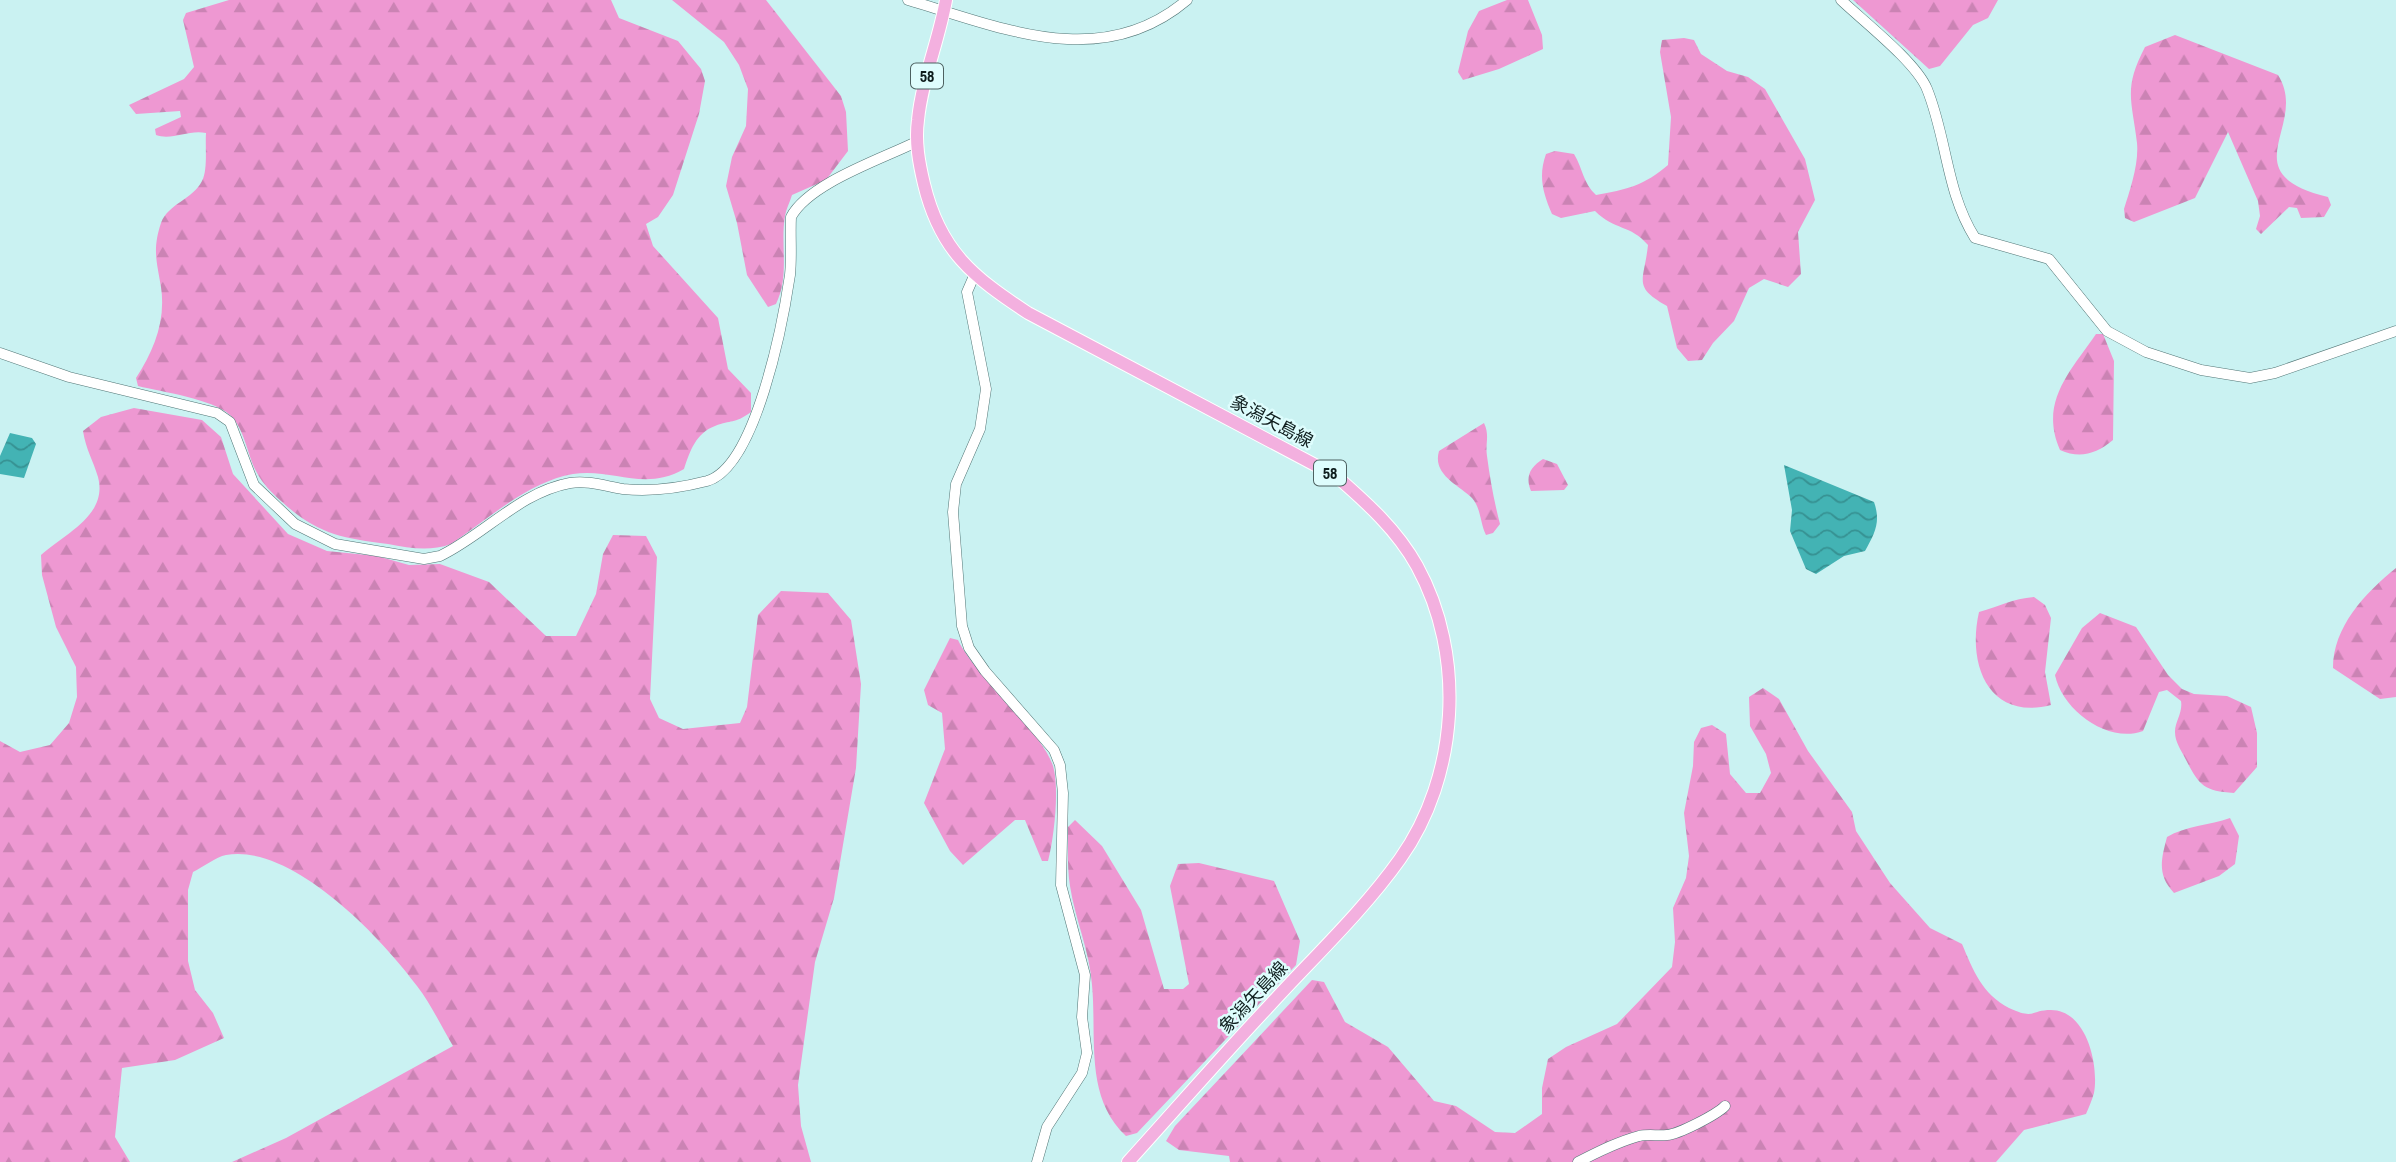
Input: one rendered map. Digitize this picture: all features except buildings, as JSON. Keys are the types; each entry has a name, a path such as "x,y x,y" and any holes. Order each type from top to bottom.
{"main road":[{"name":"象潟矢島線","path":"945,5 926,79 916,142 930,210 944,239 974,276 1028,313 1336,476 1370,505 1404,547 1429,592 1444,646 1448,698 1447,746 1432,796 1401,857 1128,1162"}],"street":[{"path":"908,0 945,5 1035,38 1074,41 1146,25 1187,0"},
{"path":"1841,0 1916,72 1927,88 1954,194 1975,238 2049,259 2107,331 2146,352 2201,370 2250,378 2275,373 2396,331"},
{"path":"0,353 69,377 217,412 230,422 254,485 295,524 335,544 424,559 440,555 534,495 570,483 647,490 689,485 710,480 721,473 737,458 770,376 790,272 790,217 794,210 825,186 916,142"},
{"path":"974,276 967,292 985,390 980,429 956,484 953,512 962,626 969,648 985,671 1054,750 1060,765 1063,793 1060,884 1085,975 1083,1017 1087,1054 1082,1073 1047,1127 1037,1162"},
{"path":"1578,1162 1610,1146 1642,1135 1682,1132 1698,1120 1716,1115 1725,1106"}],"green space":[{"path":"229,0 611,0 619,18 678,41 701,69 705,81 699,114 673,195 658,217 646,224 653,246 718,318 728,369 751,393 751,412 740,419 708,429 691,449 684,469 669,476 642,479 588,473 556,478 524,493 451,544 443,546 412,548 343,536 318,528 294,512 271,492 259,477 239,427 230,415 200,400 138,386 136,378 153,346 162,312 156,256 158,232 164,216 202,181 206,164 206,133 193,132 168,137 156,135 155,129 181,117 180,111 136,114 129,105 184,79 194,67 183,20 186,13"},
{"path":"672,0 766,0 841,96 846,112 848,151 826,180 792,195 784,227 783,283 776,304 768,307 747,275 737,223 726,186 732,157 746,126 748,89 739,65 724,42"},
{"path":"1507,0 1528,0 1542,35 1543,49 1499,69 1463,80 1458,72 1468,31 1479,11"},
{"path":"1853,0 1998,0 1988,18 1973,25 1940,66 1929,69"},
{"path":"2175,35 2278,75 2285,94 2285,112 2277,161 2283,175 2299,187 2328,197 2331,205 2324,217 2301,218 2297,208 2289,207 2261,234 2256,229 2260,216 2258,201 2228,132 2195,198 2134,222 2125,218 2124,209 2137,160 2131,84 2145,47"},
{"path":"1662,40 1694,40 1701,54 1727,71 1748,77 1765,89 1805,159 1815,200 1798,232 1801,274 1788,287 1764,279 1749,288 1734,321 1713,343 1702,360 1688,361 1677,348 1667,306 1645,288 1643,275 1648,245 1635,234 1609,222 1595,211 1561,218 1552,214 1542,177 1546,154 1555,151 1574,154 1588,186 1596,195 1635,186 1668,165 1671,117 1660,52"},
{"path":"2096,334 2103,334 2114,361 2113,440 2088,454 2067,453 2060,450 2054,433 2055,402 2060,388"},
{"path":"134,408 202,420 221,437 233,474 288,534 327,551 377,556 409,565 440,564 489,582 546,636 576,636 596,594 603,554 613,535 646,536 657,557 650,699 659,718 683,729 740,723 747,707 758,615 781,591 828,593 851,620 861,684 856,768 834,898 815,962 798,1085 801,1126 811,1162 232,1162 286,1138 453,1046 427,1000 401,966 359,920 333,898 279,864 252,855 226,855 193,872 188,890 188,961 195,990 213,1013 224,1038 175,1060 122,1068 115,1137 130,1162 0,1162 0,741 20,752 50,745 69,723 77,697 76,667 56,627 42,575 41,555 83,522 97,502 98,477 83,431 101,417"},
{"path":"1484,423 1489,473 1500,524 1493,533 1486,535 1475,502 1448,479 1439,467 1438,459 1439,451"},
{"path":"1543,459 1557,464 1568,485 1564,490 1531,491 1530,473"},
{"path":"2396,568 2396,697 2380,699 2333,668 2334,653 2338,639 2353,612 2373,588"},
{"path":"2034,597 2045,605 2051,618 2045,672 2051,705 2029,708 2011,705 1997,696 1987,684 1976,651 1976,632 1979,612"},
{"path":"2100,613 2136,627 2168,675 2182,689 2194,694 2227,696 2251,707 2257,733 2257,767 2234,793 2209,788 2194,775 2175,736 2181,701 2167,690 2159,692 2143,731 2129,734 2115,733 2088,721 2067,700 2055,675 2082,628"},
{"path":"950,638 958,640 980,672 1039,741 1049,757 1054,770 1056,803 1048,861 1042,861 1025,820 1015,820 963,865 950,851 924,803 945,749 942,713 928,705 924,690"},
{"path":"1763,688 1779,699 1808,751 1852,812 1856,831 1890,883 1930,928 1962,944 1975,972 1992,996 2009,1008 2024,1013 2032,1014 2044,1010 2063,1012 2074,1019 2082,1029 2092,1055 2095,1082 2086,1114 2024,1130 1996,1162 1230,1162 1229,1156 1179,1150 1166,1141 1175,1126 1312,980 1324,982 1345,1022 1388,1047 1434,1101 1456,1106 1495,1132 1515,1133 1542,1114 1542,1088 1548,1059 1566,1047 1617,1024 1672,967 1675,942 1673,908 1686,878 1689,856 1684,813 1693,766 1694,742 1701,728 1712,725 1726,734 1730,774 1746,793 1760,793 1771,773 1766,754 1750,726 1749,697"},
{"path":"2230,818 2239,836 2235,864 2219,876 2174,893 2165,880 2162,867 2167,837 2182,830"},
{"path":"1075,820 1102,846 1141,910 1164,989 1183,989 1189,984 1170,886 1178,864 1199,863 1274,881 1300,941 1296,965 1137,1133 1126,1136 1113,1120 1098,1085 1091,973 1069,879 1068,827"}],"water":[{"path":"10,433 32,438 36,444 24,478 0,474 0,456"},
{"path":"1784,465 1874,502 1876,527 1865,551 1844,556 1816,574 1806,569 1790,531 1792,510"}]}
